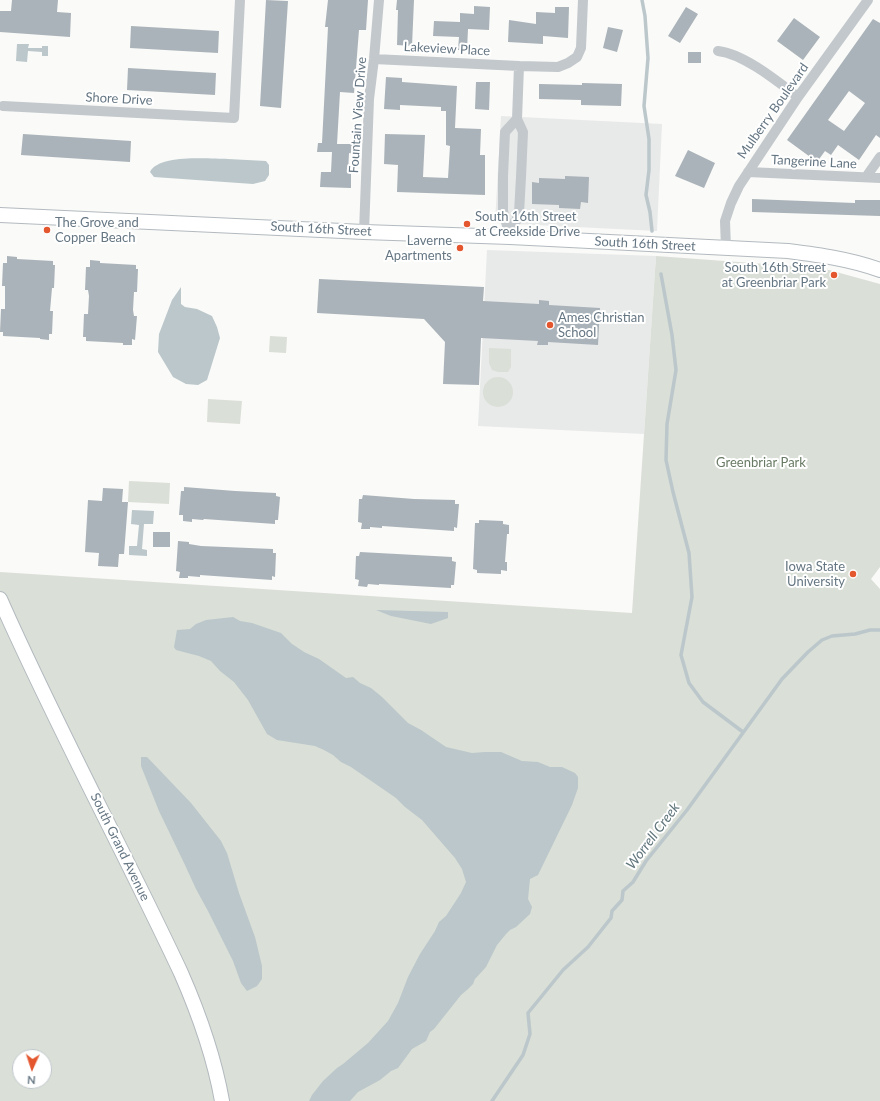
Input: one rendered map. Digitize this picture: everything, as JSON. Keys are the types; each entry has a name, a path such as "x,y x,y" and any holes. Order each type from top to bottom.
{"main road":[{"name":"South 16th Street","path":"0,215 364,232 510,237 788,251 826,256 880,270"},
{"name":"South Grand Avenue","path":"0,599 53,715 145,897 186,985 200,1020 215,1066 222,1101"}],"street":[{"name":"Shore Drive","path":"3,106 234,118 240,0"},
{"name":"Fountain View Drive","path":"364,232 369,99 379,0"},
{"name":"Lakeview Place","path":"374,59 558,67 577,57 581,48 583,0"},
{"name":"Mulberry Boulevard","path":"726,248 725,221 739,186 798,97 868,0"},
{"path":"718,51 729,52 764,72 798,97"},
{"path":"510,237 519,213 523,132 518,119 519,66"},
{"path":"510,237 503,211 502,176 505,132 518,119"},
{"path":"866,177 880,156"},
{"name":"Tangerine Lane","path":"748,172 880,178"}],"shaded area":[{"path":"17,44 29,44 28,48 42,48 42,46 48,46 48,56 42,56 42,52 28,51 27,62 16,61"},
{"path":"501,116 662,124 657,231 495,223"},
{"path":"197,158 266,161 269,165 269,175 265,181 253,184 154,177 150,172 155,166 163,162 174,160"},
{"path":"487,250 656,256 644,434 478,426"},
{"path":"181,287 181,304 185,307 197,309 212,316 220,338 207,380 198,385 186,384 173,377 158,352 159,334 172,300"},
{"path":"132,510 154,511 153,524 144,524 142,549 147,550 147,556 129,555 129,546 137,546 139,525 131,524"},
{"path":"376,610 448,612 448,618 431,624 391,616"},
{"path":"233,617 240,621 252,623 281,633 292,644 319,659 346,678 353,677 360,683 371,688 408,723 446,747 472,753 501,752 522,761 538,762 550,767 562,767 575,773 578,777 578,788 572,805 538,875 530,879 528,899 532,907 530,914 506,934 497,945 486,967 475,979 473,984 461,995 430,1032 426,1041 412,1049 398,1068 358,1092 350,1101 309,1101 323,1081 368,1043 388,1021 398,1003 408,977 420,954 439,922 446,916 461,893 466,882 462,869 455,858 422,820 396,798 324,750 315,746 277,740 267,734 248,700 234,682 220,671 211,661 176,650 174,647 177,630 190,629 196,624 206,620"},
{"path":"141,757 147,757 191,803 221,841 227,853 239,893 255,937 262,966 262,979 257,986 247,991 241,983 233,961 196,889 159,811 141,766"}],"green space":[{"name":"Greenbriar Park","path":"656,256 807,267 829,270 880,284 880,567 871,579 880,589 880,1101 0,1101 0,572 632,613"},
{"path":"270,336 287,337 286,353 269,352"},
{"path":"489,348 511,349 511,367 508,372 498,372 492,370 489,363"},
{"path":"498,377 509,381 513,392 509,403 498,407 487,403 483,392 487,381"},
{"path":"208,399 242,401 240,424 207,422"},
{"path":"129,481 170,483 169,504 128,502"}],"building":[{"path":"12,0 58,0 57,12 71,13 70,37 0,32 0,11 11,11"},
{"path":"266,0 288,1 281,108 260,106"},
{"path":"328,0 368,0 366,30 359,30 354,93 340,92 337,144 355,144 354,154 349,153 348,173 351,173 351,188 320,187 321,172 331,172 332,152 317,152 318,143 322,143 328,27 325,27"},
{"path":"397,0 414,0 412,46 397,45"},
{"path":"474,6 490,7 489,30 468,29 467,50 458,50 459,37 433,36 434,21 460,22 460,13 474,14"},
{"path":"555,7 569,7 568,38 543,36 543,44 508,42 509,20 536,24 536,12 555,13"},
{"path":"686,7 698,14 680,43 668,36"},
{"path":"794,18 820,37 803,60 777,41"},
{"path":"873,19 880,23 880,138 876,135 859,160 838,145 831,155 825,151 817,162 787,140","holes":["849,91 865,103 844,131 828,120"]},
{"path":"131,26 219,31 218,53 130,48"},
{"path":"608,27 623,30 617,52 603,48"},
{"path":"688,52 701,52 701,63 688,63"},
{"path":"128,68 216,73 215,95 127,90"},
{"path":"386,77 402,78 402,82 457,86 455,128 481,129 480,155 485,155 485,195 397,192 398,165 384,164 385,134 425,135 423,177 448,178 450,146 446,145 446,111 441,111 441,107 400,105 400,110 384,109"},
{"path":"476,82 490,82 489,110 475,109"},
{"path":"582,83 622,84 621,106 581,105 581,100 539,99 539,84 582,85"},
{"path":"23,134 131,141 130,162 21,155"},
{"path":"688,150 715,163 704,188 675,176"},
{"path":"565,176 589,177 588,203 581,202 580,209 559,208 559,205 532,204 532,182 539,183 539,178 565,179"},
{"path":"752,199 855,203 855,200 880,200 880,216 752,212"},
{"path":"7,256 17,257 17,259 53,261 53,265 55,265 54,288 52,288 50,311 53,311 52,334 49,334 49,340 40,338 3,336 3,332 0,332 1,309 5,309 5,286 2,286 3,263 7,263"},
{"path":"90,260 100,261 100,263 136,265 136,269 138,269 137,292 134,292 133,310 134,316 137,316 135,340 132,339 132,345 123,345 123,343 86,341 86,337 83,337 84,314 88,314 89,296 88,290 85,290 86,267 90,267"},
{"path":"319,279 484,287 483,301 539,304 539,300 549,301 549,305 600,308 598,345 548,342 548,345 537,345 538,341 481,338 479,385 443,384 445,342 424,319 317,313"},
{"path":"184,487 276,493 276,496 280,497 278,520 275,520 275,524 204,519 192,519 192,522 183,521 183,515 179,515 181,491 184,491"},
{"path":"103,488 123,489 122,502 128,502 124,554 119,554 118,567 98,566 99,553 85,552 88,500 102,501"},
{"path":"363,495 414,499 455,500 455,504 459,504 457,528 454,527 454,531 382,526 382,528 370,527 370,529 361,529 362,523 358,522 359,499 362,499"},
{"path":"479,520 503,521 503,524 509,525 505,562 507,562 507,571 501,570 501,574 477,573 477,570 473,569 475,523 479,523"},
{"path":"153,532 170,532 170,547 153,547"},
{"path":"178,541 189,542 189,544 201,546 273,549 273,553 276,553 275,577 272,576 272,580 200,575 200,577 188,576 188,578 179,578 180,572 176,571"},
{"path":"360,552 452,557 452,561 456,562 454,585 451,585 451,588 379,584 368,584 367,587 358,586 359,580 355,579 356,556 359,556"}],"waterway":[{"path":"642,0 645,16 648,58 644,106 649,139 649,170 646,195 652,231"},
{"path":"661,274 672,335 676,370 667,424 666,460 689,553 692,597 681,655 689,683 703,702 743,732"},
{"name":"Worrell Creek","path":"492,1101 523,1055 530,1034 528,1013 563,970 588,947 611,918 612,911 622,900 623,891 633,882 646,861 687,810 782,679 822,640 832,636 855,634 870,630 880,630"}],"place":[{"name":"South 16th Street at Creekside Drive","path":"467,224"},
{"name":"The Grove and Copper Beach","path":"47,230"},
{"name":"Laverne Apartments","path":"460,248"},
{"name":"South 16th Street at Greenbriar Park","path":"834,275"},
{"name":"Ames Christian School","path":"550,325"},
{"name":"Iowa State University","path":"853,574"}]}
